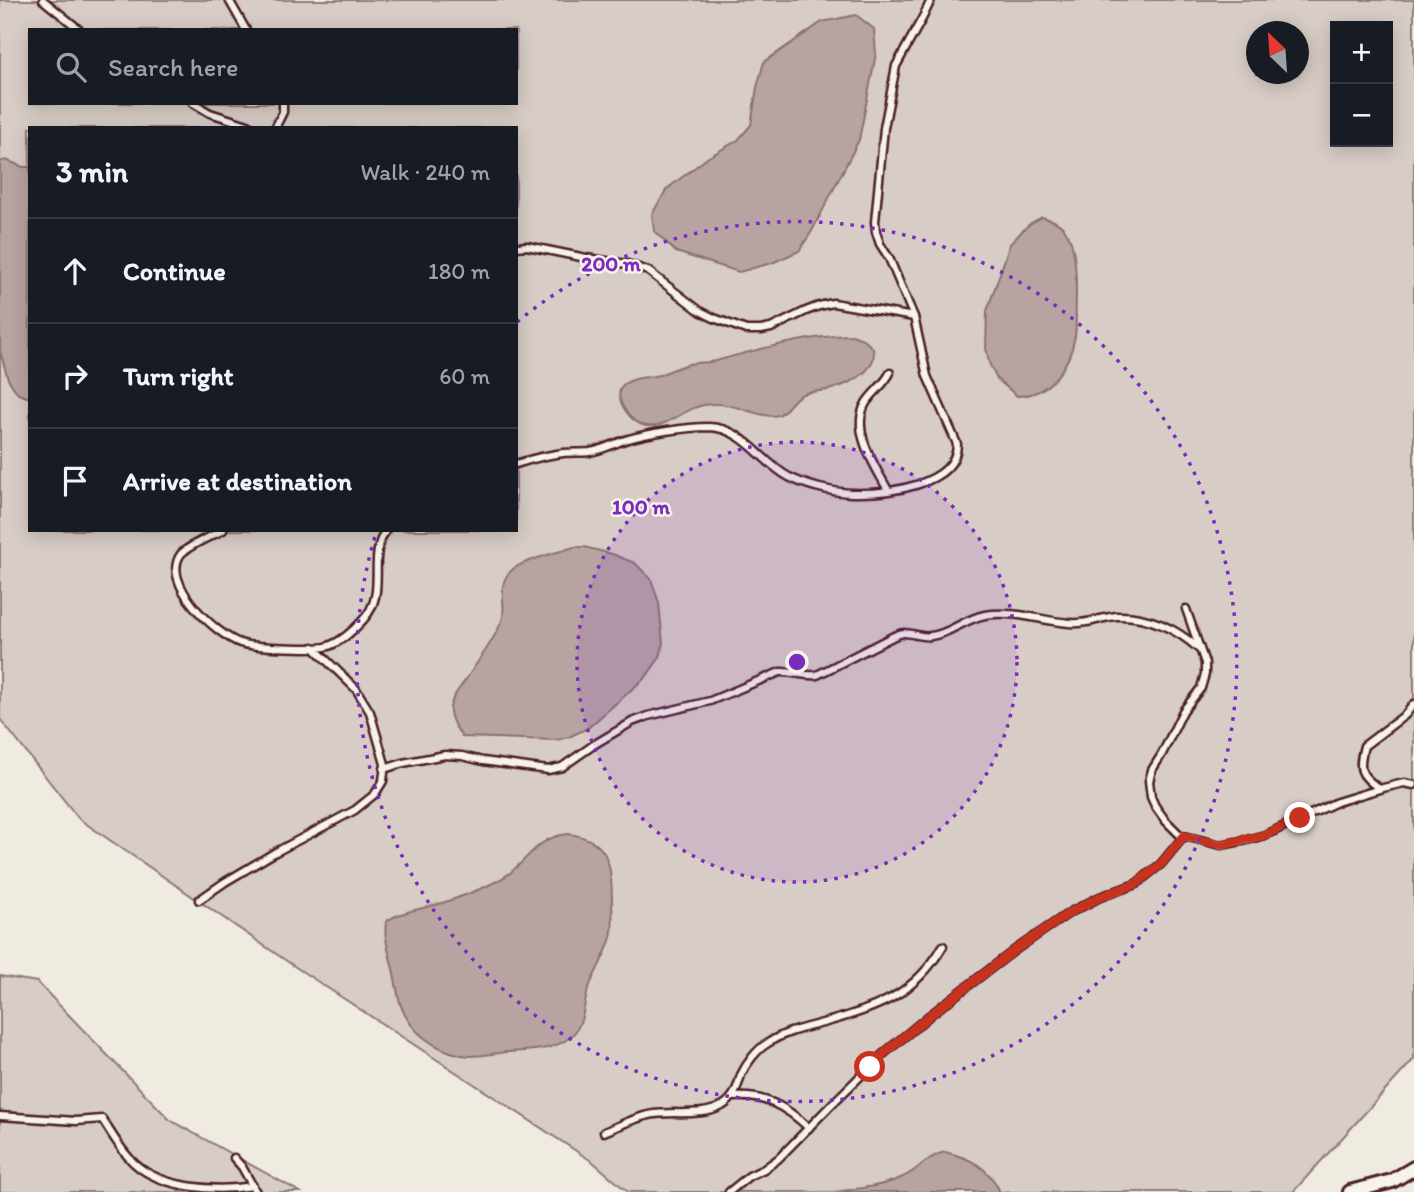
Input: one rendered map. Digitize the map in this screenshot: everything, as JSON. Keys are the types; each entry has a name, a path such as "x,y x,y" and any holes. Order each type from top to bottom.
{"street":[{"path":"1350,1192 1392,1181 1414,1168"}],"lane":[{"path":"43,0 78,28"},
{"path":"229,0 245,28"},
{"path":"518,464 560,454 590,452 651,433 710,427 734,434 789,477 828,490 851,493 911,486 947,469 957,451 957,444 926,376 914,317 889,258 880,244 875,222 884,128 896,66 931,0"},
{"path":"196,105 210,113 249,126"},
{"path":"276,126 283,113 283,105"},
{"path":"518,247 527,246 627,264 648,271 700,311 746,330 772,328 806,311 833,303 914,317"},
{"path":"888,490 866,447 861,424 865,404 890,373"},
{"path":"219,532 181,554 176,573 185,595 216,628 241,643 256,646 313,647 328,647 343,638 370,611 376,599 376,563 379,544 385,532"},
{"path":"1186,609 1205,663 1205,674 1201,688 1183,711 1152,770 1149,781 1155,806 1180,835 1221,845 1265,835 1337,802 1404,783 1414,785"},
{"path":"384,769 445,755 548,770 562,767 632,722 648,716 710,701 780,672 793,671 809,677 817,675 894,636 904,633 919,637 932,636 981,615 1000,613 1083,624 1117,616 1149,620 1175,631 1199,649"},
{"path":"199,900 274,853 368,802 383,781 385,764 370,712 356,688 313,647"},
{"path":"1380,789 1365,779 1360,766 1364,746 1405,715 1414,704"},
{"path":"729,1192 778,1159 881,1056 930,1015 1015,950 1069,913 1100,897 1136,884 1161,864 1184,836"},
{"path":"604,1132 651,1114 708,1111 722,1106 733,1097 741,1074 765,1044 790,1032 840,1019 895,997 922,976 943,946"},
{"path":"733,1097 761,1098 777,1104 809,1128"},
{"path":"0,1116 76,1121 102,1119 135,1164 158,1180 195,1189 254,1189"},
{"path":"233,1158 254,1189"}],"shaded area":[{"path":"0,0 1414,0 1414,1059 1293,1192 628,1192 593,1162 294,966 79,819 0,719"},
{"path":"856,15 874,29 876,54 859,140 799,251 772,263 739,272 676,252 654,231 652,214 667,189 707,158 738,140 751,125 764,62 822,22"},
{"path":"6,160 28,167 28,397 18,394 8,379 0,351 0,162"},
{"path":"1042,217 1060,225 1072,245 1076,272 1075,336 1068,358 1056,377 1039,391 1017,396 997,379 989,363 986,348 987,311 1010,244 1031,223"},
{"path":"852,335 863,339 873,348 872,363 862,375 839,387 801,395 777,416 730,405 710,404 694,408 668,422 647,426 631,417 623,407 619,395 627,382 659,375 689,364 716,361 783,344"},
{"path":"574,547 612,554 635,563 651,579 659,603 663,644 660,657 646,677 588,728 569,737 556,740 462,737 451,716 451,704 499,627 507,575 525,562"},
{"path":"568,834 592,841 600,847 608,864 612,886 611,937 588,990 578,1028 569,1038 547,1048 480,1056 460,1055 424,1038 410,1023 399,1000 386,941 386,922 491,884 515,869 546,841"},
{"path":"0,976 37,982 170,1120 300,1192 0,1192"},
{"path":"945,1152 978,1165 996,1183 1000,1192 833,1192 895,1180"}],"route":[{"path":"870,1067 930,1015 1015,950 1085,904 1136,884 1161,864 1184,836 1221,845 1265,835 1300,818"}]}
